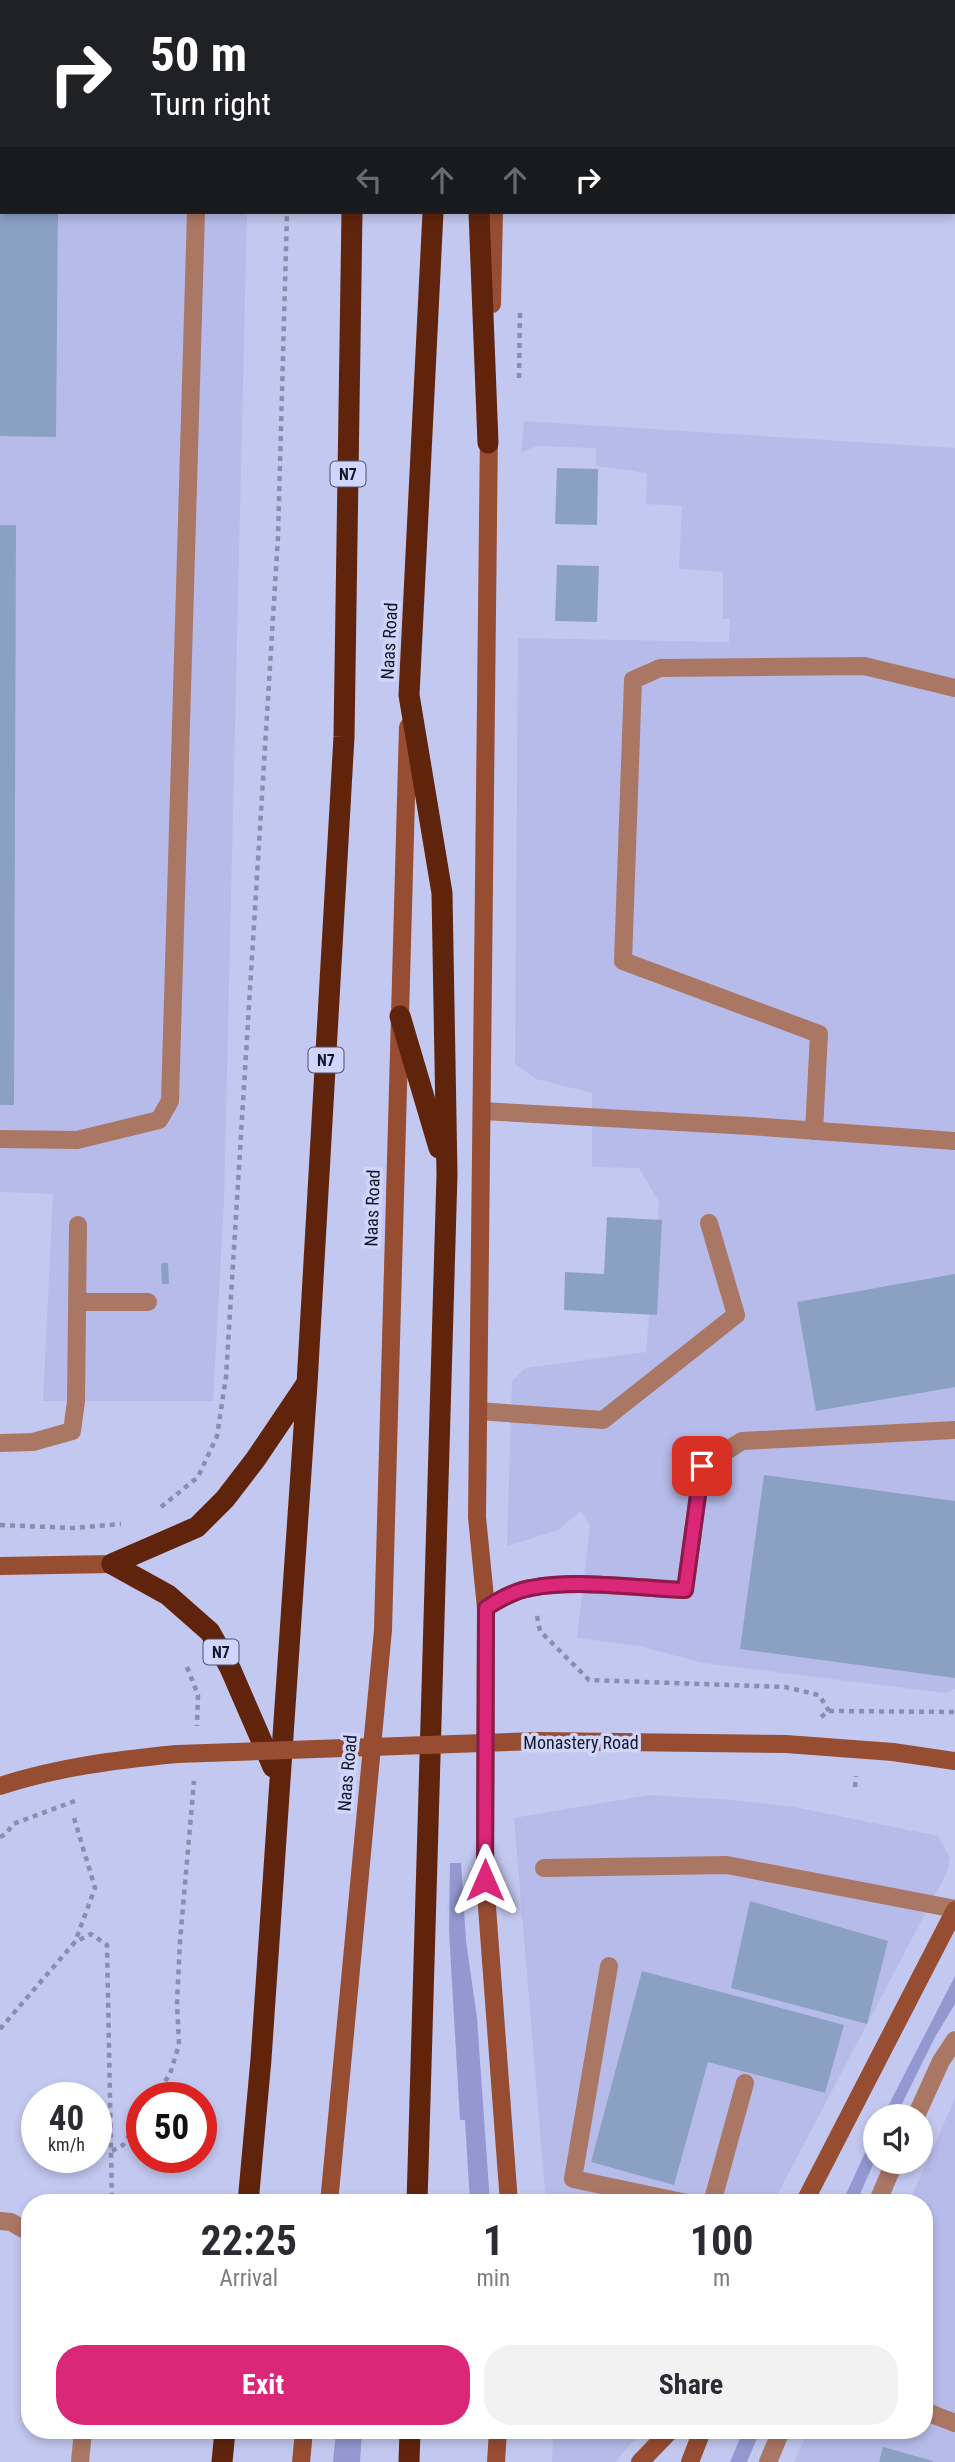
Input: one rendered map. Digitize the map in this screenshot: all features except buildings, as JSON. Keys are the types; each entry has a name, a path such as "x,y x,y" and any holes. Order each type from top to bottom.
{"highway":[{"name":"N7","path":"249,2194 261,2060 307,1384 345,737 352,214"},
{"name":"Naas Road","path":"409,695 433,214"},
{"path":"480,214 488,443"},
{"path":"409,695 442,893 447,1174 417,2194"},
{"path":"400,1016 447,1174"},
{"path":"112,1564 197,1527 225,1499 248,1470 307,1384"},
{"name":"N7","path":"112,1564 168,1595 210,1632 230,1668 279,1782"},
{"path":"222,2462 224,2439"},
{"path":"409,2462 410,2439"}],"main road":[{"path":"494,214 488,443 477,1517 486,1608 485,1880 508,2194"},
{"name":"Naas Road","path":"330,2194 383,1630 409,695"},
{"path":"0,1566 112,1564"},
{"name":"Monastery Road","path":"0,1786 36,1774 89,1763 177,1754 537,1741 786,1744 893,1752 955,1761"},
{"path":"809,2194 955,1909"},
{"path":"301,2462 303,2439"},
{"path":"497,2459 498,2439"},
{"path":"640,2462 662,2439"},
{"path":"690,2462 699,2439"}],"street":[{"path":"0,1139 77,1140 159,1120 170,1101 196,214"},
{"path":"814,1131 820,1034 623,961 633,680 660,668 864,666 955,688"},
{"path":"482,1111 955,1141"},
{"path":"478,1411 603,1420 736,1315 709,1223"},
{"path":"0,1443 33,1442 72,1431 76,1401 78,1225"},
{"path":"78,1301 148,1302"},
{"path":"486,1608 500,1599 530,1588 584,1585 685,1590 702,1466 743,1441 955,1430"},
{"path":"544,1868 727,1865 955,1909"},
{"path":"610,1966 573,2179 644,2194"},
{"path":"921,2104 941,2061 955,2040"},
{"path":"714,2194 745,2083"},
{"path":"881,2194 889,2174"},
{"path":"0,2221 12,2222 21,2228"},
{"path":"933,2414 955,2423"},
{"path":"80,2462 82,2439"},
{"path":"768,2462 778,2439"}],"path":[{"path":"159,1508 198,1477 217,1436 226,1377 278,537 287,214"},
{"path":"0,1525 73,1528 119,1525 129,1521"},
{"path":"530,1588 540,1631 589,1680 785,1687 819,1695 830,1711 955,1712"},
{"path":"187,1667 198,1695 196,1735"},
{"path":"165,2082 179,2045 177,2003 180,1941 194,1776"},
{"path":"0,2029 75,1942 95,1888 74,1818"},
{"path":"0,1837 6,1834"},
{"path":"75,1942 91,1934 107,1945 110,2082"},
{"path":"113,2194 112,2151 126,2141"}],"shaded area":[{"path":"0,214 247,214 224,1201 213,1401 43,1401 53,1194 0,1192"},
{"path":"524,421 955,448 955,1689 945,1693 703,1663 639,1646 577,1638 590,1526 581,1511 558,1530 507,1546 512,1381 525,1368 646,1352 659,1202 639,1168 592,1167 592,1093 536,1079 515,1064 518,638 729,642 730,619 723,619 723,572 679,569 682,506 646,504 647,473 596,466 596,448 536,446 521,453"},
{"path":"649,1795 794,1807 938,1836 950,1857 947,1872 778,2194 545,2194 514,1818"},
{"path":"450,1863 461,1863 466,1941 477,2018 489,2194 469,2194 465,2120 460,2120 449,1931"},
{"path":"955,1976 955,2004 935,2037 902,2104 889,2104"},
{"path":"955,2098 955,2462 794,2462 804,2439 933,2439 933,2194 913,2194 922,2174 933,2174 933,2148"},
{"path":"863,2157 863,2174 869,2174 860,2194 846,2194"},
{"path":"335,2439 361,2439 360,2462 333,2462"},
{"path":"553,2439 635,2439 615,2462 552,2462"},
{"path":"740,2439 757,2439 747,2462 730,2462"}],"route":[{"path":"485,1880 486,1608 500,1599 530,1588 584,1585 685,1590 702,1466"}]}
